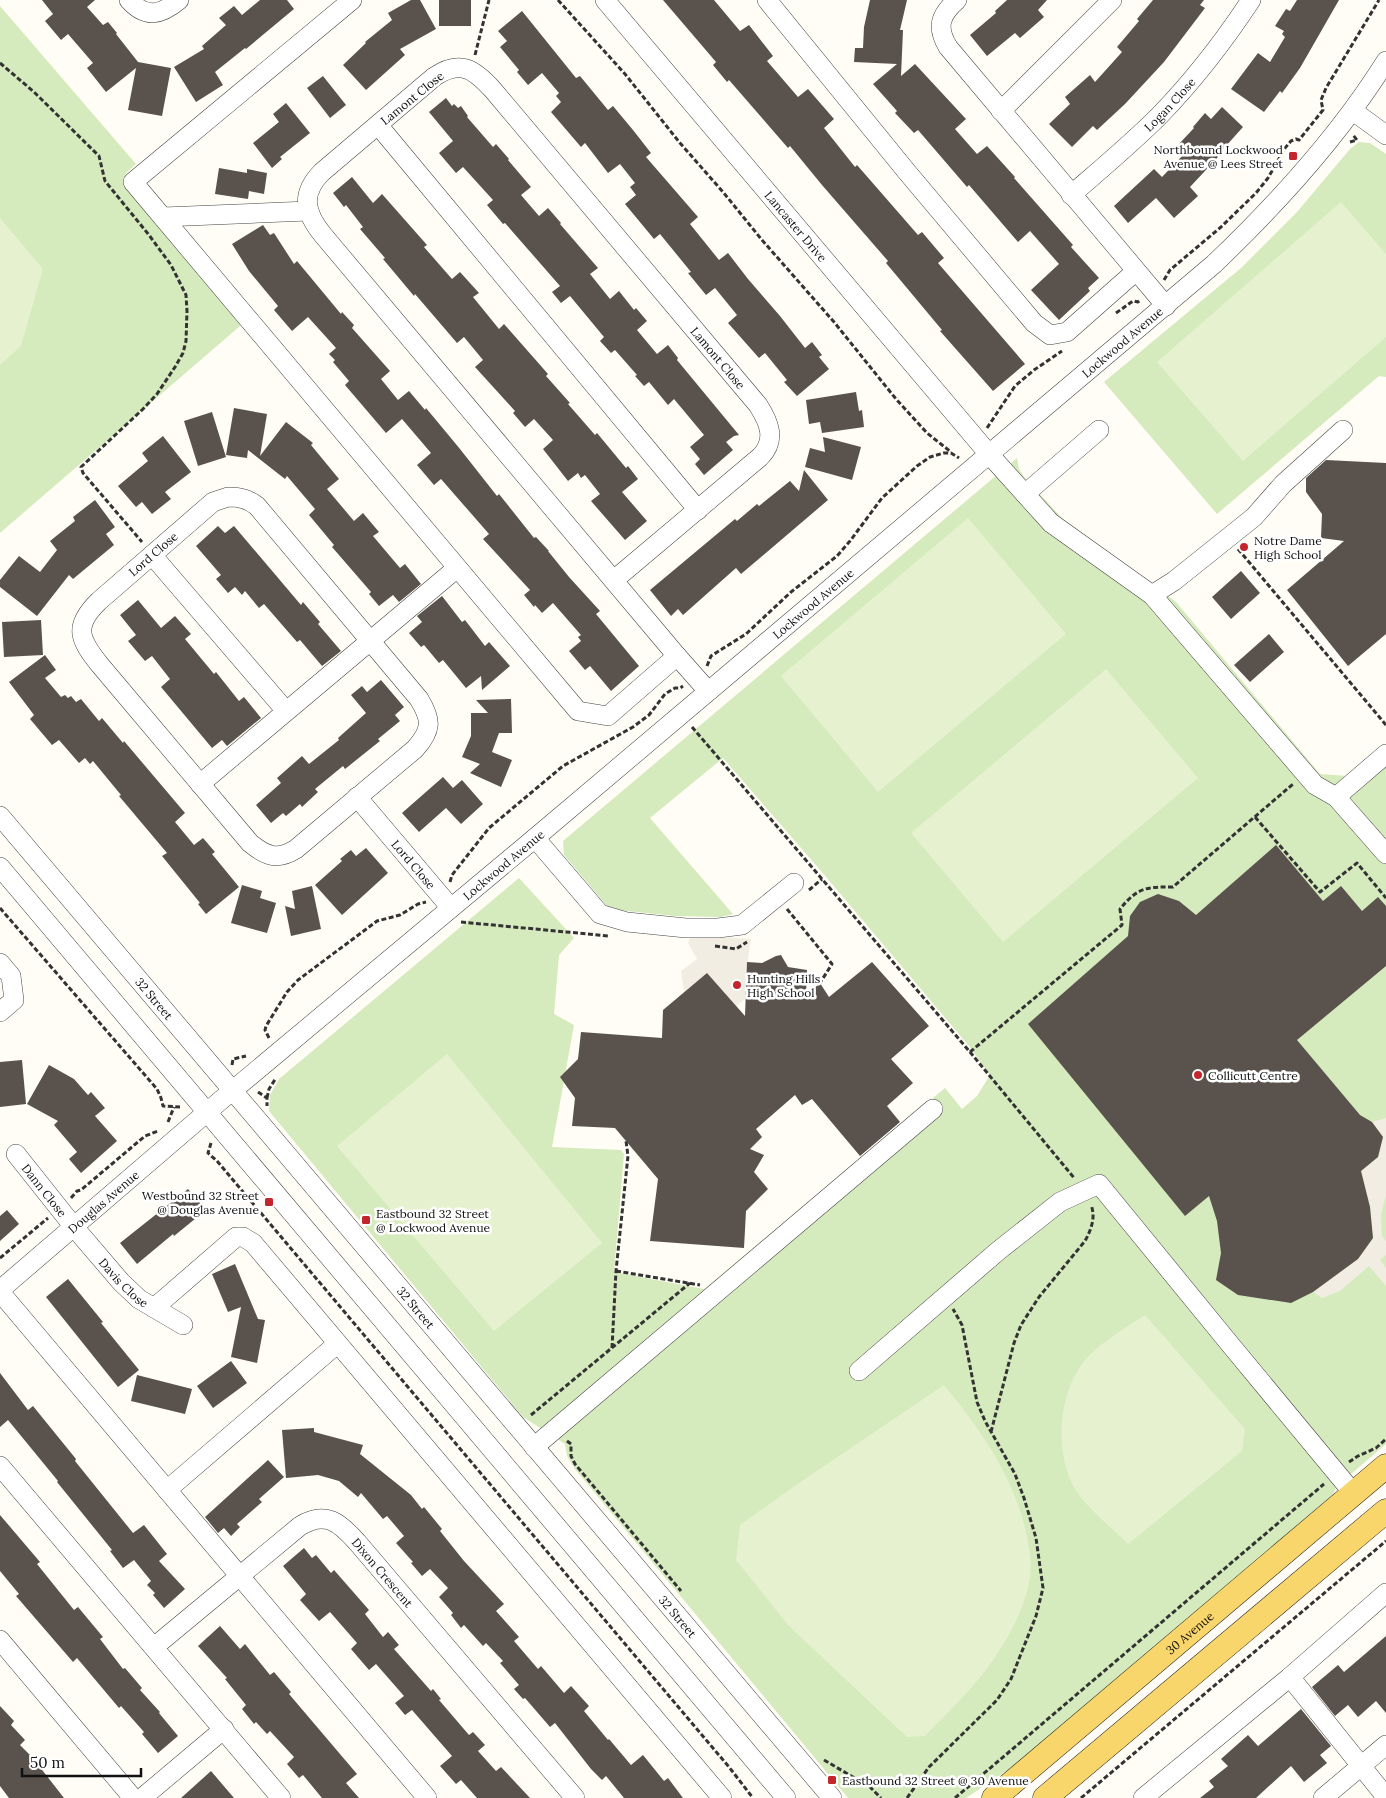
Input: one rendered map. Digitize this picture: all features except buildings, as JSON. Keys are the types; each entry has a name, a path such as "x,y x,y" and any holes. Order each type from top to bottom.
{"main road":[{"name":"30 Avenue","path":"994,1798 1386,1466"},
{"path":"1045,1798 1386,1510"}],"street":[{"path":"129,0 138,9 149,13 156,13 164,11 179,0"},
{"path":"352,0 133,182 578,710 608,716 677,656"},
{"path":"956,0 946,12 940,28 942,38 948,47 1166,306"},
{"path":"1001,111 1112,0"},
{"name":"Logan Close","path":"1071,195 1133,142 1176,98 1216,50 1251,0"},
{"name":"Lancaster Drive","path":"608,1 988,453 1051,523 1152,595 1314,785 1336,797"},
{"path":"774,2 907,172 1034,323 1050,335 1067,332 1136,271"},
{"name":"Lockwood Avenue","path":"207,1112 535,838 988,453 1214,264 1261,218 1317,155 1352,111 1386,61"},
{"name":"Lamont Close","path":"308,212 308,191 313,181 443,71 452,68 472,70 499,97 745,390 765,416 771,435 765,452 614,580"},
{"path":"1352,111 1386,135"},
{"path":"378,125 698,510"},
{"path":"163,217 308,212 312,222 708,691"},
{"path":"1025,494 1099,430"},
{"path":"1152,595 1174,581 1254,517 1284,484 1343,430"},
{"name":"Lord Close","path":"228,497 237,497 248,500 258,506 370,640 420,699 427,711 430,722 426,733 415,749 296,849 286,855 276,856 258,850 250,843 100,665 87,649 82,637 84,618 91,609 213,502 228,497"},
{"path":"152,555 286,711"},
{"path":"200,784 457,568"},
{"path":"1386,754 1336,797 1386,854"},
{"name":"Lord Close","path":"358,797 451,908"},
{"name":"32 Street","path":"0,816 832,1798"},
{"path":"535,838 600,914 627,922 686,928 718,928 742,924 794,883"},
{"path":"0,867 786,1798"},
{"path":"0,963 11,976 14,1000 0,1012"},
{"path":"534,1448 933,1109"},
{"name":"Douglas Avenue","path":"0,1291 207,1112"},
{"name":"Dann Close","path":"16,1154 74,1227"},
{"path":"859,1371 998,1251 1060,1202 1099,1184 1354,1494"},
{"name":"Davis Close","path":"74,1227 121,1282 139,1299 182,1325"},
{"path":"154,1308 236,1237 242,1237 252,1243 722,1798"},
{"path":"0,1291 427,1798"},
{"path":"167,1490 336,1344"},
{"path":"0,1466 281,1798"},
{"name":"Dixon Crescent","path":"154,1647 307,1521 326,1519 336,1522 346,1529 574,1798"},
{"path":"1143,1798 1290,1677 1386,1594"},
{"path":"0,1640 133,1798"},
{"path":"1290,1677 1386,1797"},
{"path":"142,1798 224,1729"},
{"path":"1323,1798 1386,1745"}],"path":[{"path":"472,70 489,0"},
{"path":"558,0 619,67 680,143 834,322 896,399 927,433 951,453 958,456"},
{"path":"1166,278 1170,270 1216,232 1256,193 1268,178 1288,143 1296,139 1299,140 1323,110 1321,100 1326,88 1379,0"},
{"path":"0,63 34,92 99,156 105,181 171,265 186,295 185,346 171,373 157,394 143,409 81,467 83,473 152,555"},
{"path":"1110,318 1133,301 1138,302"},
{"path":"990,425 1015,386 1064,349"},
{"path":"709,664 711,656 746,634 791,592 837,556 882,498 917,466 930,457 951,453"},
{"path":"1229,537 1386,725"},
{"path":"451,881 452,875 492,826 564,766 633,727 649,715 665,694 675,688 680,688"},
{"path":"692,727 970,1052 1085,1191 1093,1208 1090,1231 1085,1241 1039,1297 1021,1325 1014,1343 991,1432"},
{"path":"970,1052 1122,925 1120,909 1130,897 1147,887 1173,886 1304,773"},
{"path":"1255,816 1320,892 1357,863 1386,898"},
{"path":"269,1038 266,1026 294,984 377,921 396,917 418,904 424,903"},
{"path":"0,908 157,1089 163,1106 176,1107 167,1124"},
{"path":"787,909 832,964 820,983"},
{"path":"76,1194 77,1191 81,1190 145,1136 162,1129"},
{"path":"612,1348 616,1271 628,1156 626,1141"},
{"path":"211,1146 208,1153 210,1156 217,1161 729,1766 753,1798"},
{"path":"0,1258 45,1221"},
{"path":"616,1271 706,1286"},
{"path":"532,1415 690,1283"},
{"path":"907,1798 930,1767 1004,1691 1011,1680 1036,1616 1043,1588 1036,1538 1024,1498 1015,1474 991,1432 977,1402 962,1325 957,1314 944,1297"},
{"path":"563,1437 571,1444 571,1456 575,1464 684,1594"},
{"path":"1346,1467 1351,1460 1376,1448 1386,1439"},
{"path":"955,1798 1328,1481"},
{"path":"1081,1798 1386,1541"},
{"path":"817,1754 828,1763 870,1787 881,1798"}],"green space":[{"path":"0,6 136,164 125,174 247,320 0,533"},
{"path":"1359,142 1370,143 1386,154 1386,377 1379,376 1217,514 1104,382 1241,268 1297,212 1350,149"},
{"path":"1341,202 1386,254 1386,337 1243,461 1157,362"},
{"path":"0,218 43,269 21,346 0,365"},
{"path":"1017,458 1019,469 1025,478 1062,518 1176,602 1320,774 1348,776 1386,744 1386,1444 1336,1487 1330,1504 1020,1762 966,1798 848,1798 575,1469 567,1456 565,1444 523,1417 269,1111 270,1095 279,1079 519,878 574,938 559,955 554,1014 574,1025 552,1147 621,1150 624,1154 614,1272 704,1289 945,1088 962,1109 977,1096 990,1075 969,1046 723,758 650,818 733,914 721,917 676,916 617,910 607,906 564,855 563,841"},
{"path":"968,518 1066,634 878,792 781,676"},
{"path":"1106,669 1198,778 1003,942 911,833"},
{"path":"447,1054 602,1243 494,1331 337,1146"},
{"path":"1145,1315 1245,1429 1242,1451 1128,1544 1092,1510 1075,1489 1068,1474 1064,1457 1062,1422 1070,1387 1086,1359 1106,1341"},
{"path":"944,1385 994,1454 1013,1491 1026,1532 1031,1572 1028,1588 1016,1621 986,1670 961,1700 925,1736 907,1737 789,1626 736,1560 740,1525"}],"shaded area":[{"path":"691,935 751,939 746,971 746,998 736,1006 707,973 684,992 681,971 697,959 688,943"},
{"path":"1386,1118 1386,1195 1381,1215 1382,1236 1386,1241 1386,1255 1380,1260 1386,1268 1386,1286 1369,1266 1340,1291 1322,1298 1313,1292 1358,1259 1373,1238 1370,1207 1361,1171 1378,1157 1383,1137 1372,1122"}],"place":[{"name":"Northbound Lockwood Avenue @ Lees Street","path":"1293,156"},
{"name":"Notre Dame High School","path":"1244,547"},
{"name":"Hunting Hills High School","path":"737,985"},
{"name":"Collicutt Centre","path":"1198,1075"},
{"name":"Westbound 32 Street @ Douglas Avenue","path":"269,1202"},
{"name":"Eastbound 32 Street @ Lockwood Avenue","path":"366,1220"},
{"name":"Eastbound 32 Street @ 30 Avenue","path":"832,1780"}]}
